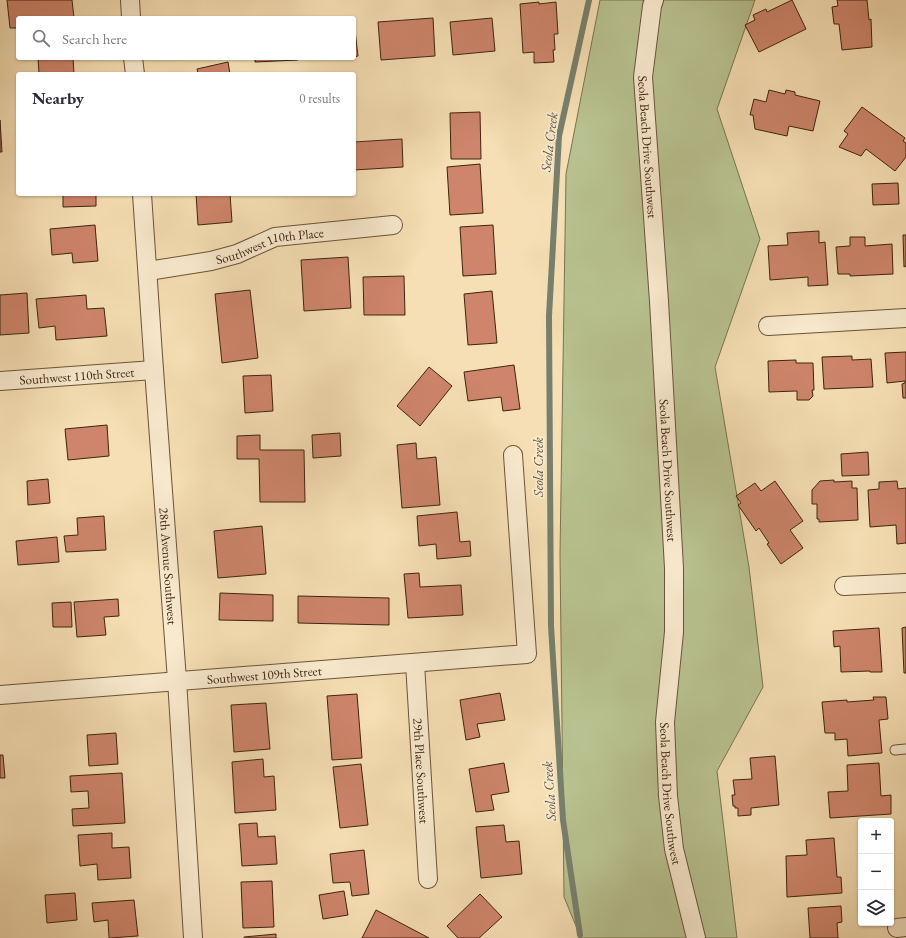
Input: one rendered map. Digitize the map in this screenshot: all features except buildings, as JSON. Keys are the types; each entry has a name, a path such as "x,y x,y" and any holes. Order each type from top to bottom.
{"street":[{"path":"130,0 131,16"},
{"name":"Seola Beach Drive Southwest","path":"654,0 652,6 644,77 674,568 674,632 665,722 668,788 674,849 696,938"},
{"path":"134,60 134,72"},
{"name":"28th Avenue Southwest","path":"142,196 177,680 193,938"},
{"name":"Southwest 110th Place","path":"148,271 211,261 237,254 275,237 393,225"},
{"path":"768,326 906,318"},
{"name":"Southwest 110th Street","path":"0,381 154,370"},
{"name":"Southwest 109th Street","path":"0,695 177,680 528,654 513,455"},
{"path":"844,586 906,583"},
{"name":"29th Place Southwest","path":"415,663 428,879"}],"lane":[{"path":"896,750 906,750"}],"green space":[{"path":"600,0 755,0 717,109 760,239 715,367 749,567 763,687 717,771 737,938 581,938 564,897 560,554 566,174"}],"waterway":[{"name":"Seola Creek","path":"580,935 563,820 551,626 549,316 559,136 589,0"}]}
